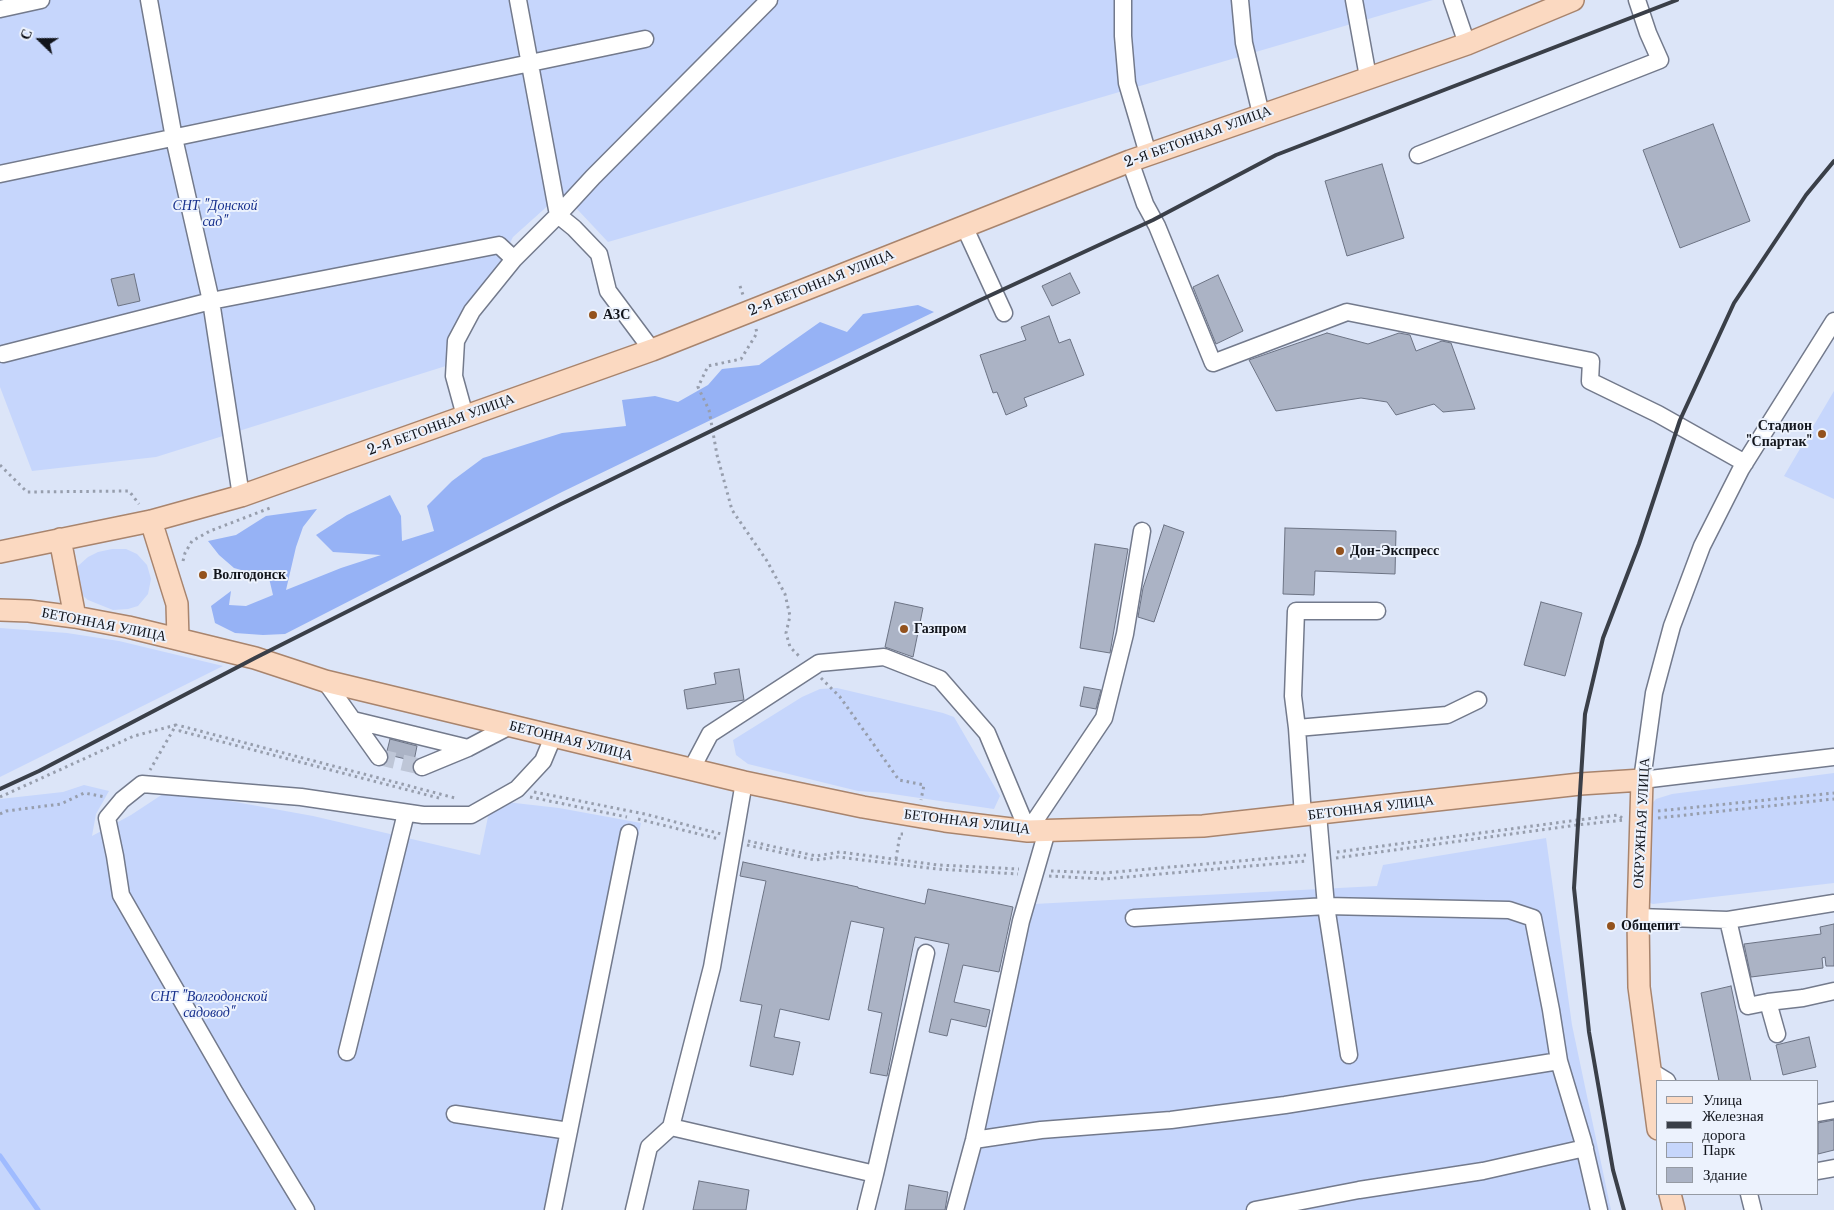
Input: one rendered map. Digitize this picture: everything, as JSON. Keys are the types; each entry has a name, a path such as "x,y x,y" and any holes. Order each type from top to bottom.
{"main road":[{"name":"2-Я БЕТОННАЯ УЛИЦА","path":"0,552 151,521 241,496 652,350 1139,158 1261,114 1467,44 1573,0"},
{"name":"БЕТОННАЯ УЛИЦА","path":"151,521 177,604 178,639"},
{"name":"2-Я БЕТОННАЯ УЛИЦА","path":"0,546 60,539"},
{"path":"60,539 75,617"},
{"name":"БЕТОННАЯ УЛИЦА","path":"0,610 30,611 128,627 255,658 325,682 744,782 918,817 1037,831 1203,826 1580,784 1642,780"},
{"name":"ОКРУЖНАЯ УЛИЦА","path":"1642,780 1638,917 1639,987 1658,1076"},
{"path":"1670,1195 1674,1210"}],"street":[{"path":"0,9 41,0"},
{"path":"149,0 174,138 211,301 241,496"},
{"path":"518,0 558,215 574,228 599,254 608,291 652,350"},
{"path":"465,416 454,376 456,341 472,311 514,258 558,215 593,176 770,0"},
{"path":"1123,0 1123,36 1127,83 1145,204 1214,363 1347,312 1591,361 1590,381 1658,414 1745,463"},
{"path":"1240,0 1244,43 1261,114"},
{"path":"1354,0 1368,78"},
{"path":"1452,0 1467,44"},
{"path":"1418,156 1660,60 1648,34 1637,0"},
{"path":"0,174 645,38"},
{"path":"964,226 1004,313"},
{"path":"3,354 211,301 499,245 514,258"},
{"name":"ОКРУЖНАЯ УЛИЦА","path":"1642,780 1654,693 1672,626 1702,546 1745,463 1834,320"},
{"path":"955,1210 974,1140 1021,921 1037,831 1104,718 1125,634 1142,531"},
{"path":"1349,1055 1293,696 1296,611 1377,611"},
{"path":"691,770 710,734 819,663 884,657 940,680 987,733 1037,831"},
{"path":"325,682 379,757"},
{"path":"1297,728 1447,715 1478,700"},
{"path":"353,720 468,748"},
{"path":"422,767 468,748 510,726"},
{"path":"306,1210 235,1093 121,895 115,856 106,818 122,800 142,784 301,797 423,815 471,815 517,789 543,761 553,737"},
{"name":"БЕТОННАЯ УЛИЦА","path":"1642,780 1834,756"},
{"path":"634,1210 649,1147 671,1127 712,967 744,782"},
{"path":"347,1052 406,813"},
{"path":"553,1210 629,833"},
{"path":"1638,917 1728,920 1834,903"},
{"path":"1134,918 1326,906 1509,910 1533,918 1559,1061 1584,1148 1599,1210"},
{"path":"1728,920 1748,1006 1834,991"},
{"path":"866,1210 926,952"},
{"path":"1768,1002 1777,1034"},
{"path":"974,1140 1041,1130 1171,1120 1295,1103 1559,1061"},
{"path":"1819,1113 1834,1110"},
{"path":"454,1114 569,1130"},
{"path":"671,1127 875,1174"},
{"path":"1255,1210 1359,1190 1483,1171 1584,1148"},
{"path":"1819,1171 1834,1168"},
{"path":"1749,1195 1753,1210"}],"path":[{"path":"757,332 741,359 708,366 698,388 708,410 717,455 732,510 767,561 785,594 790,616 786,633 790,646 802,659"},
{"path":"0,465 27,492 129,491 151,521"},
{"path":"183,562 185,553 192,541 210,531 270,508"},
{"path":"815,672 840,697 899,780 924,785 915,836 900,834 896,860"},
{"path":"142,784 176,725"},
{"path":"0,797 134,736 176,725 463,800"},
{"path":"180,731 181,726"},
{"path":"0,814 6,811 61,804 84,793 122,800"},
{"path":"1658,811 1834,793"},
{"path":"1652,818 1834,798"}],"green space":[{"name":"СНТ \"Донской сад\"","path":"0,0 1433,0 608,242 562,193 513,237 449,365 156,457 32,471 0,387"},
{"name":"Стадион \"Спартак\"","path":"1834,391 1834,499 1784,476"},
{"path":"126,549 137,554 147,565 151,579 148,594 138,606 113,610 88,600 81,594 75,580 78,566 88,557 98,552"},
{"path":"0,628 67,633 119,641 223,666 0,777"},
{"path":"837,688 954,717 1000,796 994,809 886,793 858,791 748,764 736,755 733,740 802,697 820,689"},
{"path":"1834,773 1834,883 1653,904 1647,902 1650,806 1656,799 1672,794"},
{"name":"СНТ \"Волгодонской садовод\"","path":"84,785 109,791 96,814 92,836 131,815 169,790 313,816 480,855 489,812 506,802 559,808 641,823 557,1210 0,1210 0,799 63,792"},
{"path":"1546,838 1572,1025 1611,1210 961,1210 1029,918 1034,904 1377,886 1383,865"}],"shaded area":[{"path":"918,305 934,312 562,492 285,634 235,633 215,623 211,606 231,591 229,605 246,606 273,595 269,578 234,568 219,555 208,541 236,535 266,516 317,509 303,527 296,547 286,590 341,568 381,555 333,552 316,535 347,515 390,495 401,516 402,541 434,531 427,506 452,481 483,458 562,433 626,426 622,400 655,396 678,402 708,385 722,369 759,365 820,322 847,332 863,314"}],"building":[{"path":"1713,124 1750,221 1680,248 1643,150"},
{"path":"1382,164 1404,238 1347,256 1325,181"},
{"path":"1070,273 1080,293 1052,306 1042,286"},
{"path":"134,274 140,301 118,306 111,279"},
{"path":"1218,275 1243,331 1216,344 1193,287"},
{"path":"1049,316 1059,343 1070,339 1084,375 1024,398 1027,406 1006,415 997,392 993,393 980,355 1026,340 1021,327"},
{"path":"1327,333 1368,344 1399,333 1410,335 1416,351 1442,341 1451,343 1475,409 1443,412 1434,404 1396,415 1387,402 1361,398 1276,411 1249,360"},
{"path":"1164,525 1184,532 1154,622 1138,617 1143,588"},
{"name":"Дон-Экспресс","path":"1285,528 1396,531 1395,574 1315,571 1314,595 1283,594"},
{"path":"1095,544 1128,549 1110,653 1080,648"},
{"name":"Газпром","path":"895,602 923,608 913,657 885,647"},
{"path":"1541,602 1582,613 1565,676 1524,665"},
{"path":"739,669 744,700 687,709 684,690 716,684 714,673"},
{"path":"1084,687 1101,690 1096,709 1080,706"},
{"path":"390,739 417,746 414,761 389,755 387,751"},
{"path":"743,862 925,904 928,889 1013,907 999,972 963,965 954,1002 990,1010 986,1027 951,1019 947,1036 929,1032 949,944 915,937 887,1076 870,1073 882,1013 868,1010 884,928 851,921 829,1020 780,1009 774,1037 800,1042 793,1075 750,1066 762,1005 740,1001 766,881 740,876"},
{"path":"1834,924 1834,966 1826,966 1825,957 1822,958 1823,968 1751,977 1744,944 1821,934 1820,927"},
{"path":"1731,986 1751,1080 1719,1080 1701,993"},
{"path":"1809,1037 1816,1067 1783,1075 1776,1045"},
{"path":"1834,1120 1834,1150 1819,1154 1819,1123"},
{"path":"699,1181 749,1190 746,1210 693,1210"},
{"path":"909,1185 948,1192 945,1210 905,1210"}],"waterway":[{"path":"0,1156 38,1210"}],"tunnel":[{"path":"379,757 422,767"}],"railway":[{"path":"0,789 39,771 255,658 561,504 976,302 1153,220 1276,155 1677,0"},
{"path":"1624,1210 1613,1170 1589,1032 1574,888 1585,714 1603,638 1639,544 1680,420 1734,303 1806,195 1834,161"}],"place":[{"name":"АЗС","path":"593,315"},
{"name":"Стадион \"Спартак\"","path":"1822,434"},
{"name":"Дон-Экспресс","path":"1340,551"},
{"name":"Волгодонск","path":"203,575"},
{"name":"Газпром","path":"904,629"},
{"name":"Общепит","path":"1611,926"}]}
